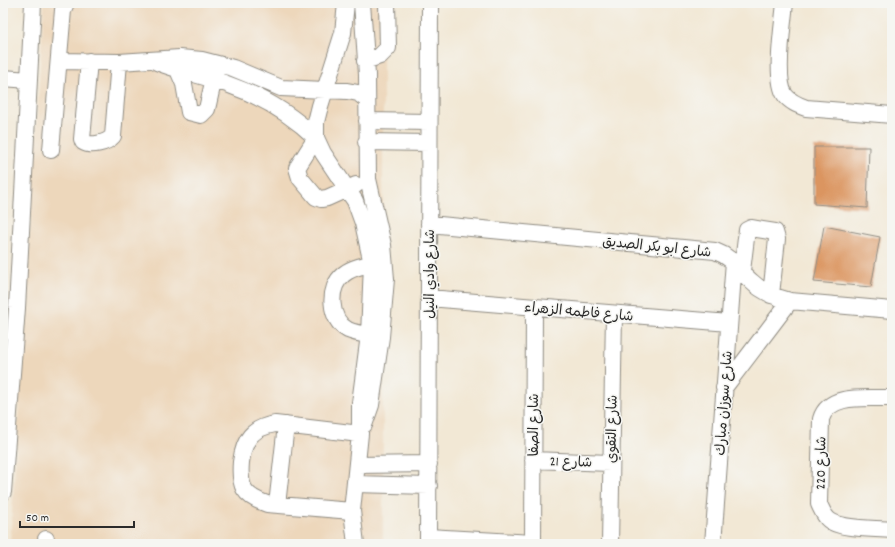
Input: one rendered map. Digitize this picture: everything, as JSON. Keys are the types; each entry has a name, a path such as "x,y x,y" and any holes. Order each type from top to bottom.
{"street":[{"path":"3,492 10,308 33,3"},
{"path":"51,150 63,10 66,3"},
{"path":"357,544 352,511 360,434 360,403 375,336 379,264 368,179 366,142 367,100 362,3"},
{"path":"340,44 365,54 380,56 388,48 387,3"},
{"name":"شارع وادي النيل","path":"428,541 430,3"},
{"path":"785,3 779,72 780,84 785,96 794,104 806,108 892,115"},
{"path":"343,7 340,44 324,90 316,122 316,138 323,153 355,201 379,264"},
{"path":"59,61 119,62 180,58 233,68 281,88 348,91 358,93 367,100"},
{"path":"154,60 178,70 228,84 275,105 316,138"},
{"path":"88,61 82,139 83,142 89,144 106,142 113,136 119,62"},
{"path":"178,70 184,84 187,108 189,112 201,115 207,109 218,64"},
{"path":"3,78 28,80"},
{"path":"367,121 429,122"},
{"path":"316,138 296,168 300,178 316,197 321,199 327,198 368,179"},
{"path":"366,142 429,143"},
{"name":"شارع ابو بكر الصديق","path":"429,224 715,251 738,266 750,280 771,295 790,301 892,310"},
{"name":"شارع سوزان مبارك","path":"713,544 729,323 738,266 747,230 751,228 773,231 777,239 771,295"},
{"path":"375,336 348,330 334,315 332,308 334,285 338,279 350,270 379,264"},
{"name":"شارع فاطمه الزهراء","path":"429,298 729,323"},
{"path":"724,388 790,301"},
{"name":"شارع الصفا","path":"533,544 534,307"},
{"name":"شارع التقوي","path":"610,544 610,463 614,314"},
{"name":"شارع 220","path":"892,398 840,400 827,406 821,419 819,504 826,516 837,525 892,530"},
{"path":"352,511 267,504 258,501 244,488 240,478 243,449 248,438 256,431 265,426 275,424 360,434"},
{"path":"277,505 286,425"},
{"name":"شارع 21","path":"533,460 610,463"},
{"path":"357,465 429,464"},
{"path":"355,484 429,486"},
{"path":"428,541 533,544"}],"shaded area":[{"path":"44,3 383,3 383,544 10,544"}],"building":[{"path":"814,147 869,147 867,208 814,204"},
{"path":"824,226 880,237 871,287 814,282"}]}
